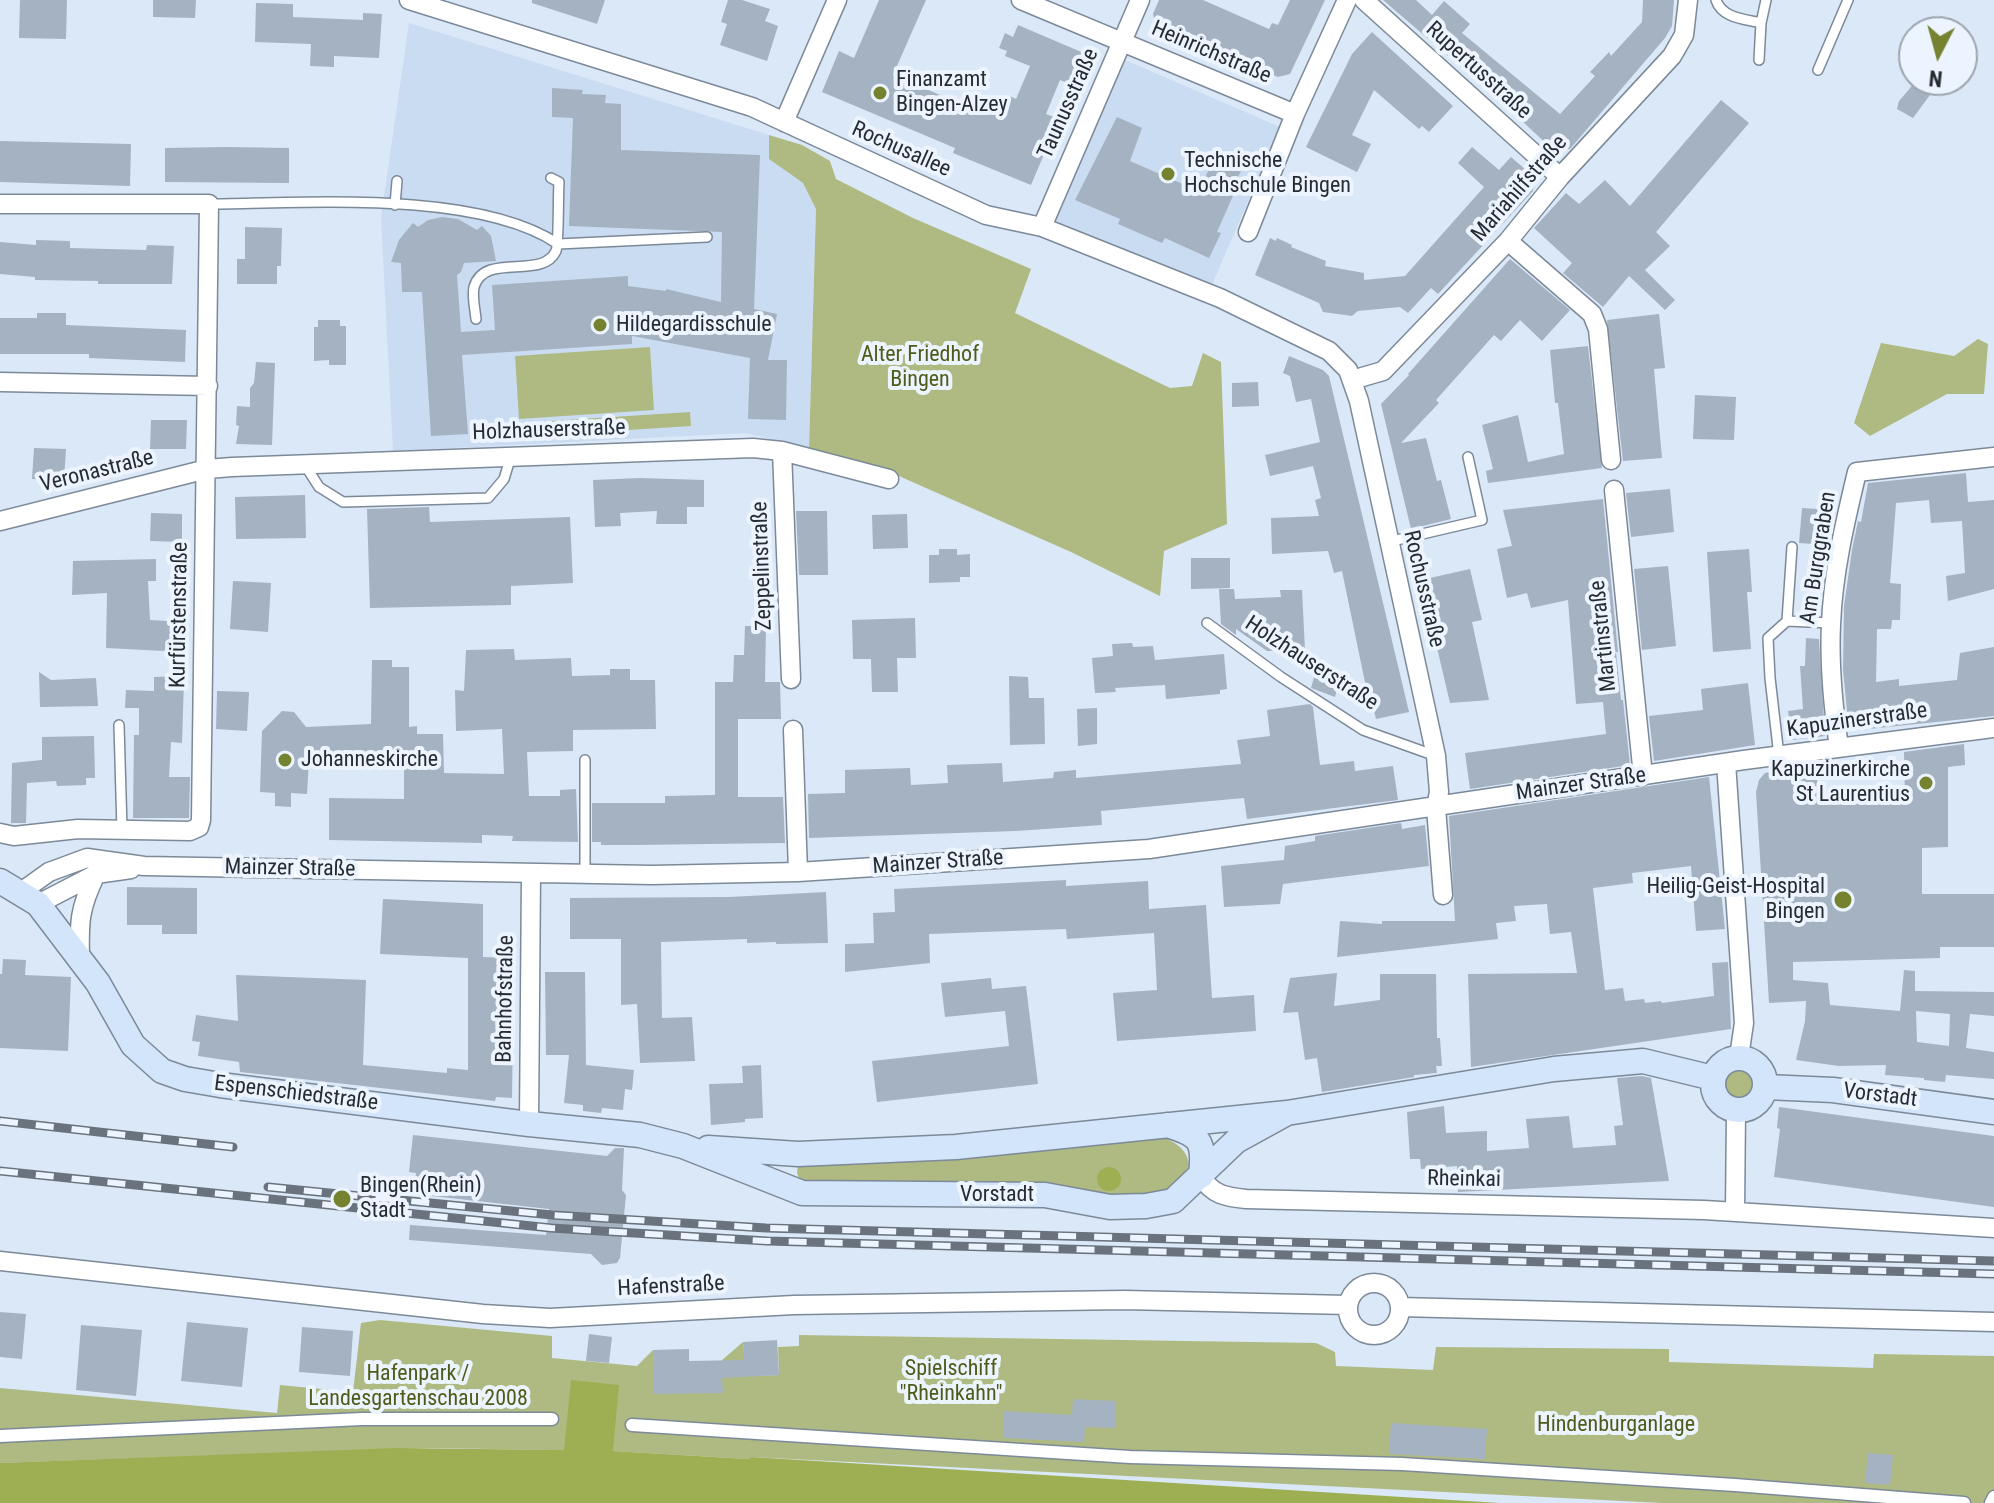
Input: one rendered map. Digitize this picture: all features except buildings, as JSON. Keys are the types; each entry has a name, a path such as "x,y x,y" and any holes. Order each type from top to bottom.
{"main road":[{"name":"Espenschiedstraße","path":"19,892 98,983 133,1045 162,1071 220,1085 640,1135"},
{"path":"1739,1057 1761,1069 1766,1087 1764,1095 1752,1107 1736,1110 1717,1099 1713,1078 1720,1065 1739,1057"},
{"name":"Vorstadt","path":"683,1146 798,1154 956,1147 1287,1113 1554,1069 1643,1061 1713,1078"},
{"name":"Vorstadt","path":"1766,1087 1833,1090 1994,1112"},
{"name":"Vorstadt","path":"640,1135 683,1146 802,1193 1045,1195 1110,1207 1146,1206 1173,1201 1236,1141 1287,1113"},
{"path":"1164,1124 1191,1132 1202,1146 1201,1176"},
{"path":"798,1154 789,1168 793,1182 802,1193"}],"street":[{"name":"Rochusallee","path":"409,0 752,107 986,215 1042,227 1220,298 1315,343 1340,359 1352,380"},
{"path":"784,122 837,0"},
{"name":"Heinrichstraße","path":"1021,0 1295,114"},
{"name":"Taunusstraße","path":"1042,227 1140,0"},
{"path":"1248,232 1295,114 1347,0"},
{"name":"Rupertusstraße","path":"1364,0 1560,177"},
{"name":"Mariahilfstraße","path":"1352,380 1383,371 1508,241 1560,177 1672,56 1684,35 1688,0"},
{"path":"0,204 209,204"},
{"name":"Kurfürstenstraße","path":"0,833 14,836 78,829 190,831 199,827 209,204"},
{"path":"1508,241 1592,314 1598,329 1611,460"},
{"name":"Rochusstraße","path":"1352,380 1436,756 1439,792 1436,808 1443,895"},
{"path":"0,382 208,386"},
{"name":"Holzhauserstraße","path":"207,469 721,448 782,451 889,479"},
{"name":"Zeppelinstraße","path":"782,451 791,679"},
{"name":"Am Burggraben","path":"1839,747 1832,696 1831,623 1841,539 1857,472 1994,457"},
{"name":"Veronastraße","path":"0,521 207,469"},
{"name":"Martinstraße","path":"1614,490 1643,776"},
{"name":"Kapuzinerstraße","path":"1726,763 1994,728"},
{"path":"793,730 798,872"},
{"path":"1726,763 1744,1023 1739,1057"},
{"name":"Mainzer Straße","path":"19,892 49,872 87,858 144,866 585,874 798,872 1149,849 1726,763"},
{"name":"Mainzer Straße","path":"19,892 144,866"},
{"name":"Bahnhofstraße","path":"529,1124 531,873"},
{"path":"80,960 79,919 96,874"},
{"path":"1735,1212 1736,1110"},
{"name":"Rheinkai","path":"1201,1176 1223,1197 1246,1199 1735,1212 1994,1228"},
{"name":"Hafenstraße","path":"0,1261 483,1314 550,1318 885,1303 1124,1300 1348,1305"},
{"path":"1371,1283 1387,1287 1400,1307 1393,1327 1379,1334 1371,1334 1356,1328 1351,1321 1348,1305 1356,1291 1371,1283"},
{"path":"1400,1307 1994,1322"},
{"path":"0,1436 362,1419 552,1419"},
{"path":"632,1425 1130,1457 1416,1464 1964,1503"},
{"path":"1991,1503 1994,1497"}],"lane":[{"path":"1716,0 1718,7 1727,14 1761,23"},
{"path":"1759,60 1766,0"},
{"path":"1818,70 1848,0"},
{"path":"476,319 473,290 482,276 509,267 547,262 555,254 558,244 559,182 551,178"},
{"path":"395,205 397,181"},
{"path":"209,204 395,205 449,209 483,215 546,235 558,244 707,237"},
{"path":"305,465 319,487 343,502 488,498 504,479 511,456"},
{"path":"1388,542 1482,520 1468,457"},
{"path":"1779,756 1768,638 1787,621 1792,547"},
{"path":"1787,621 1831,623"},
{"name":"Holzhauserstraße","path":"1207,623 1281,677 1363,730 1436,756"},
{"path":"119,725 122,830"},
{"path":"585,760 585,874"}],"shaded area":[{"name":"Hildegardisschule","path":"409,23 769,135 769,159 803,183 816,209 809,449 746,433 393,451 381,217"},
{"name":"Technische Hochschule Bingen","path":"1125,60 1280,127 1211,287 1056,221"},
{"path":"1109,1167 1118,1170 1121,1179 1118,1188 1109,1191 1100,1188 1097,1179 1100,1170"},
{"path":"571,1380 619,1385 613,1451 1500,1503 0,1503 0,1463 396,1448 564,1450"}],"green space":[{"name":"Alter Friedhof Bingen","path":"769,135 802,145 830,161 836,179 913,218 1031,269 1015,313 1170,388 1192,386 1203,353 1221,362 1227,524 1164,551 1160,596 1071,552 892,473 809,449 816,209 803,183 769,159"},
{"path":"1978,339 1988,344 1984,394 1947,394 1870,436 1854,423 1881,343 1954,356"},
{"path":"650,347 654,410 519,419 515,356"},
{"path":"690,412 691,426 504,438 504,424"},
{"path":"1737,1069 1748,1073 1752,1084 1748,1095 1737,1099 1726,1095 1722,1084 1726,1073"},
{"path":"1163,1137 1184,1151 1189,1168 1188,1175 1157,1199 800,1181 797,1173 798,1165"},
{"name":"Hindenburganlage","path":"380,1320 552,1336 552,1358 637,1366 653,1350 653,1393 722,1393 722,1360 743,1342 746,1376 779,1375 778,1347 799,1346 799,1335 1316,1343 1335,1352 1336,1366 1433,1370 1436,1347 1669,1349 1669,1362 1873,1368 1874,1354 1994,1356 1994,1503 1662,1503 613,1451 429,1448 0,1463 0,1388 277,1413 280,1385 353,1392 361,1323"}],"railway":[{"path":"0,1121 233,1147"},
{"path":"0,1171 551,1228 767,1241 1994,1274"},
{"path":"268,1187 552,1215 766,1228 1994,1261"}],"place":[{"name":"Finanzamt Bingen-Alzey","path":"880,93"},
{"name":"Technische Hochschule Bingen","path":"1168,174"},
{"name":"Hildegardisschule","path":"600,325"},
{"name":"Johanneskirche","path":"285,760"},
{"name":"Kapuzinerkirche St Laurentius","path":"1926,783"},
{"name":"Heilig-Geist-Hospital Bingen","path":"1843,900"},
{"name":"Bingen(Rhein) Stadt","path":"342,1199"}],"park label":[{"name":"Spielschiff \"Rheinkahn\"","path":"951,1382"},
{"name":"Hafenpark / Landesgartenschau 2008","path":"418,1386"}]}
